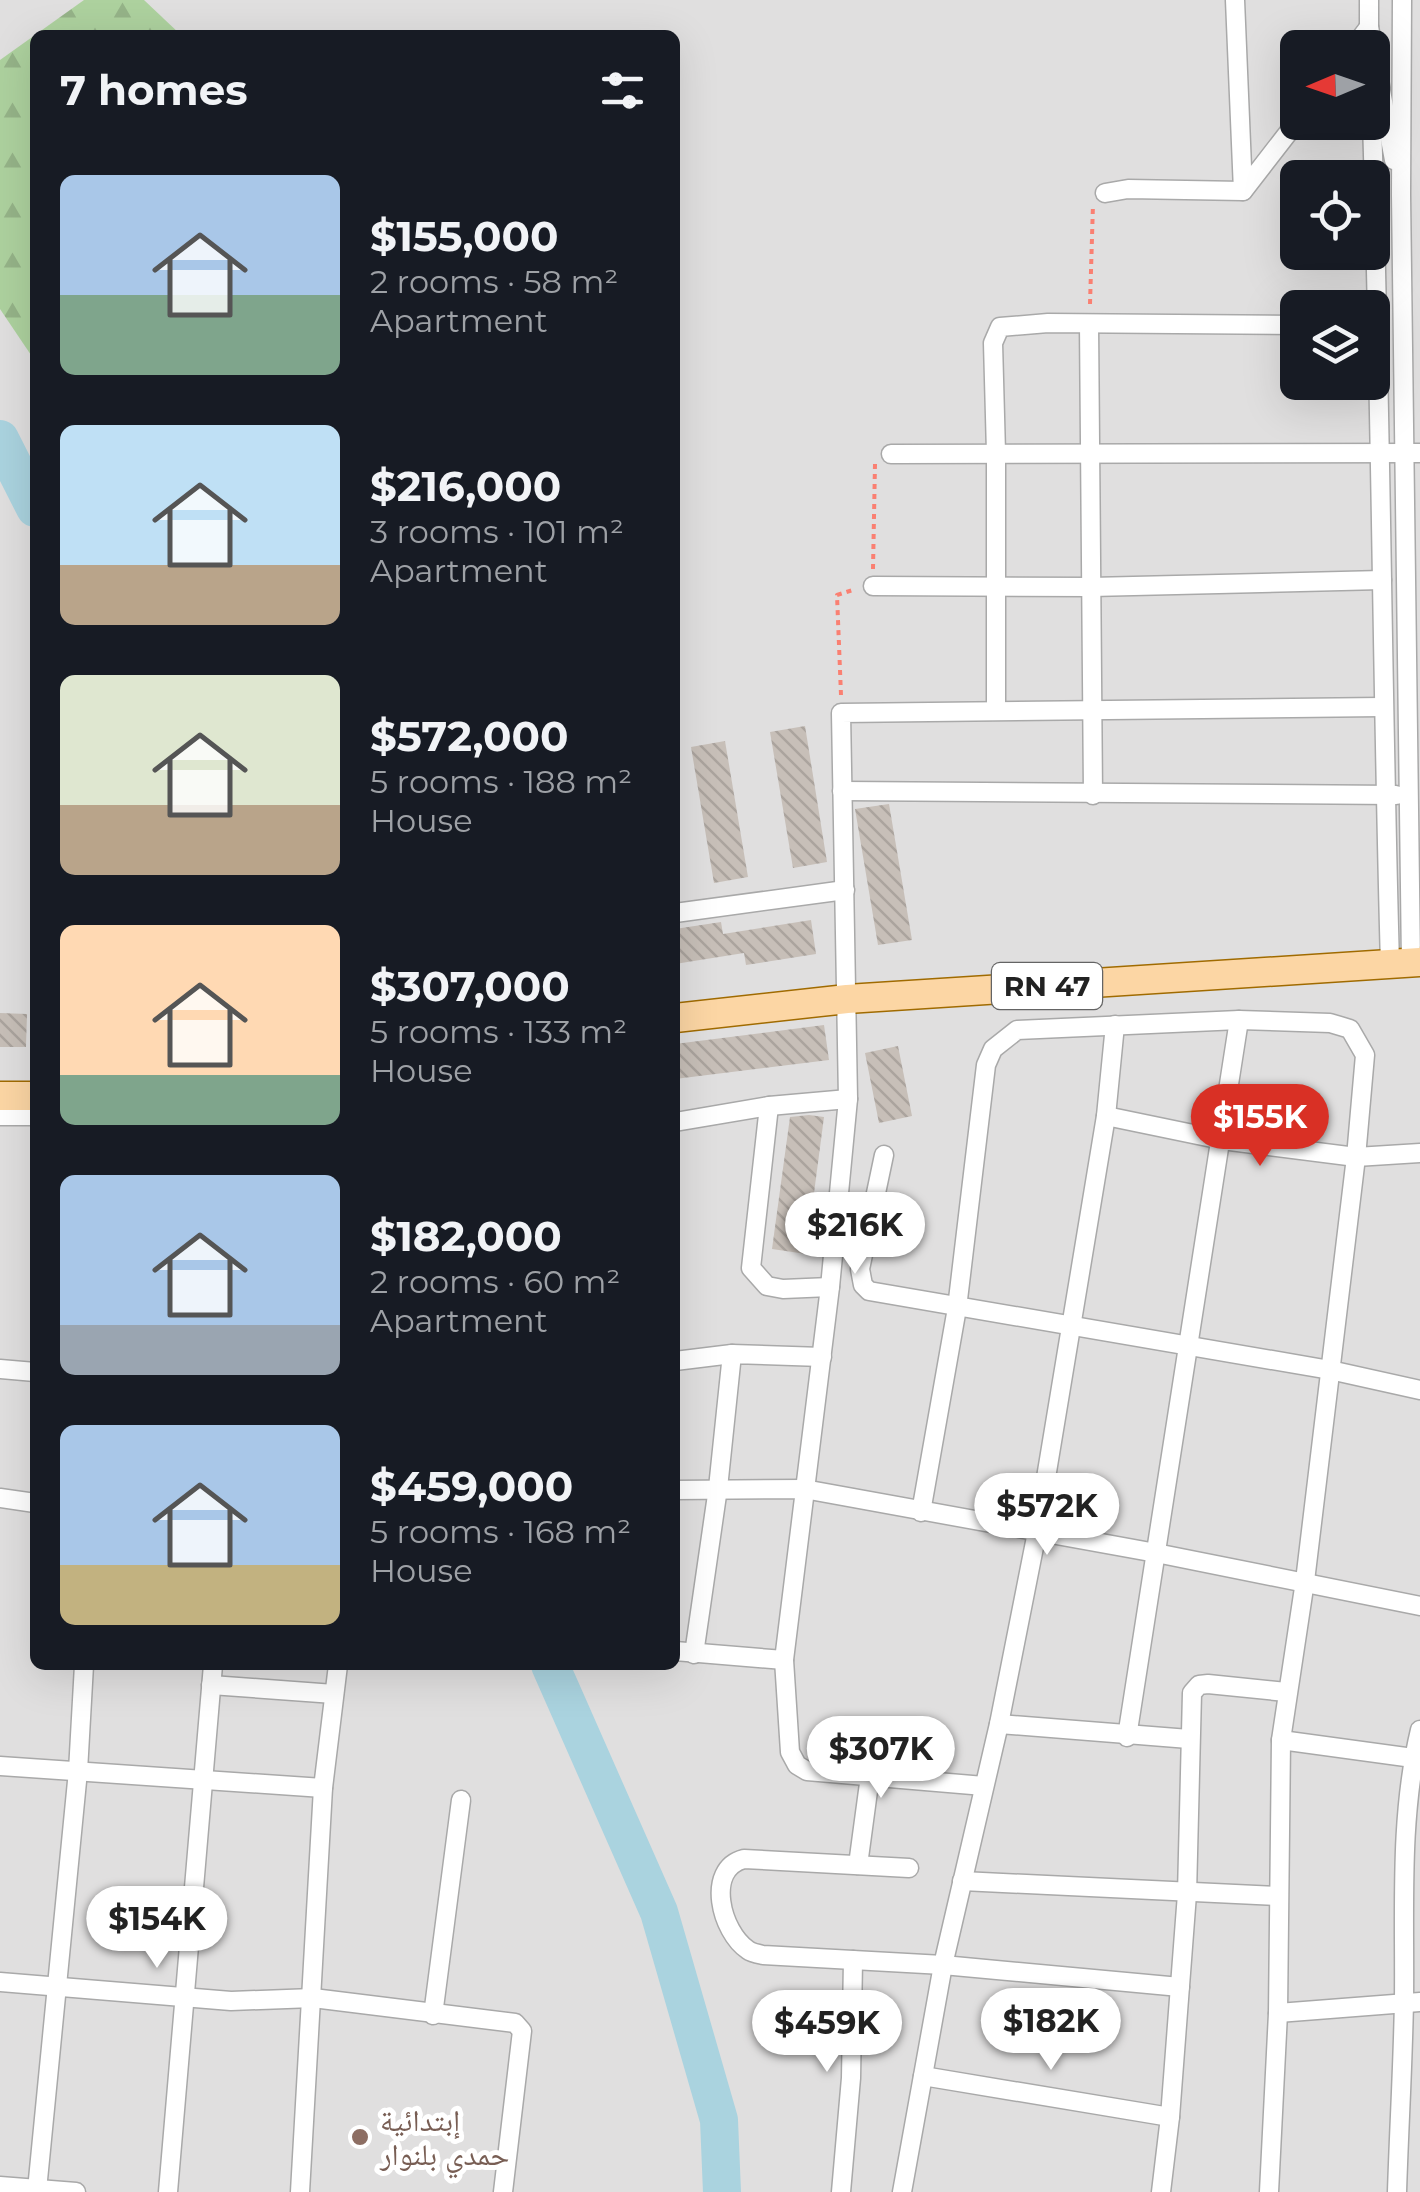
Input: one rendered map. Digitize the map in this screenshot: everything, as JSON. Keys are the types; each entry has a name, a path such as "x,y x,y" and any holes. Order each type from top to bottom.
{"main road":[{"name":"RN 47","path":"680,1017 847,999 1407,963"},
{"path":"0,1096 30,1096"}],"street":[{"path":"1235,0 1243,191"},
{"path":"1369,0 1369,30"},
{"path":"1407,963 1415,796 1408,1"},
{"path":"1366,30 1369,26"},
{"path":"1369,26 1410,195"},
{"path":"1243,191 1283,140"},
{"path":"1372,140 1375,290"},
{"path":"1105,192 1243,191"},
{"path":"996,709 993,343 1000,327 1048,323 1280,324"},
{"path":"1089,324 1093,794"},
{"path":"1378,400 1386,794 1407,963"},
{"path":"890,454 1413,453"},
{"path":"873,586 1090,587 1382,580"},
{"path":"984,1786 807,1770 797,1765 790,1752 784,1660 830,1288 848,1099 842,713 1382,707"},
{"path":"842,791 1415,796"},
{"path":"680,911 845,890"},
{"path":"1126,1737 1240,1020"},
{"path":"921,1512 957,1308 986,1065 993,1048 1017,1030 1240,1020 1330,1023 1350,1029 1366,1055 1304,1581 1281,1740 1278,2012 1270,2192"},
{"path":"902,2192 943,1965 999,1724 1037,1532 1106,1116 1114,1025"},
{"path":"680,1121 768,1106 848,1099"},
{"path":"768,1106 752,1268 767,1286 830,1288"},
{"path":"0,1116 30,1116"},
{"path":"1106,1116 1222,1140 1356,1157 1420,1152"},
{"path":"884,1156 860,1268 863,1286 876,1294 1330,1370 1420,1390"},
{"path":"680,1360 732,1354 822,1357"},
{"path":"732,1354 718,1488 685,1653 784,1660"},
{"path":"0,1369 30,1372"},
{"path":"680,1490 804,1490 1156,1553 1420,1606"},
{"path":"0,1498 30,1502"},
{"path":"37,2190 78,1771 84,1670"},
{"path":"168,2192 212,1670"},
{"path":"300,2192 323,1788 337,1670"},
{"path":"211,1685 334,1694"},
{"path":"1161,2192 1187,1894 1191,1698 1199,1685 1286,1692"},
{"path":"999,1724 1189,1739"},
{"path":"1396,2192 1412,2003 1413,1758 1420,1730"},
{"path":"1281,1740 1413,1758"},
{"path":"0,1766 323,1788"},
{"path":"858,1865 870,1776"},
{"path":"433,2015 460,1800"},
{"path":"908,1868 744,1859 727,1867 720,1880 726,1919 748,1951 763,1955 943,1965 1180,1987"},
{"path":"962,1881 1278,1896"},
{"path":"841,2192 851,2078 854,1960"},
{"path":"0,1982 232,2001 312,1998 509,2021 521,2028 502,2192"},
{"path":"1278,2012 1412,2003"},
{"path":"923,2076 1170,2117"},
{"path":"0,2186 76,2192"}],"path":[{"path":"1089,324 1092,206 1105,192"},
{"path":"842,713 837,595 873,586 874,464 890,454"}],"shaded area":[{"path":"0,0 1420,0 1420,2192 0,2192"}],"green space":[{"path":"84,0 144,0 176,30 42,30"},
{"path":"30,39 30,354 0,309 0,60"}],"building":[{"path":"805,726 827,862 793,868 770,732"},
{"path":"725,741 748,877 714,883 691,747"},
{"path":"889,804 912,940 878,945 855,809"},
{"path":"811,920 816,954 746,965 744,953 680,963 680,928 721,922 723,934"},
{"path":"0,1013 27,1014 26,1047 0,1047"},
{"path":"824,1025 829,1060 680,1078 680,1043"},
{"path":"898,1046 912,1116 879,1123 865,1053"},
{"path":"790,1117 824,1117 806,1254 772,1249"}],"waterway":[{"path":"0,439 30,498"},
{"path":"552,1670 659,1912 719,2120 722,2192"}],"place":[{"name":"إبتدائية حمدي بلنوار","path":"360,2137"}]}
